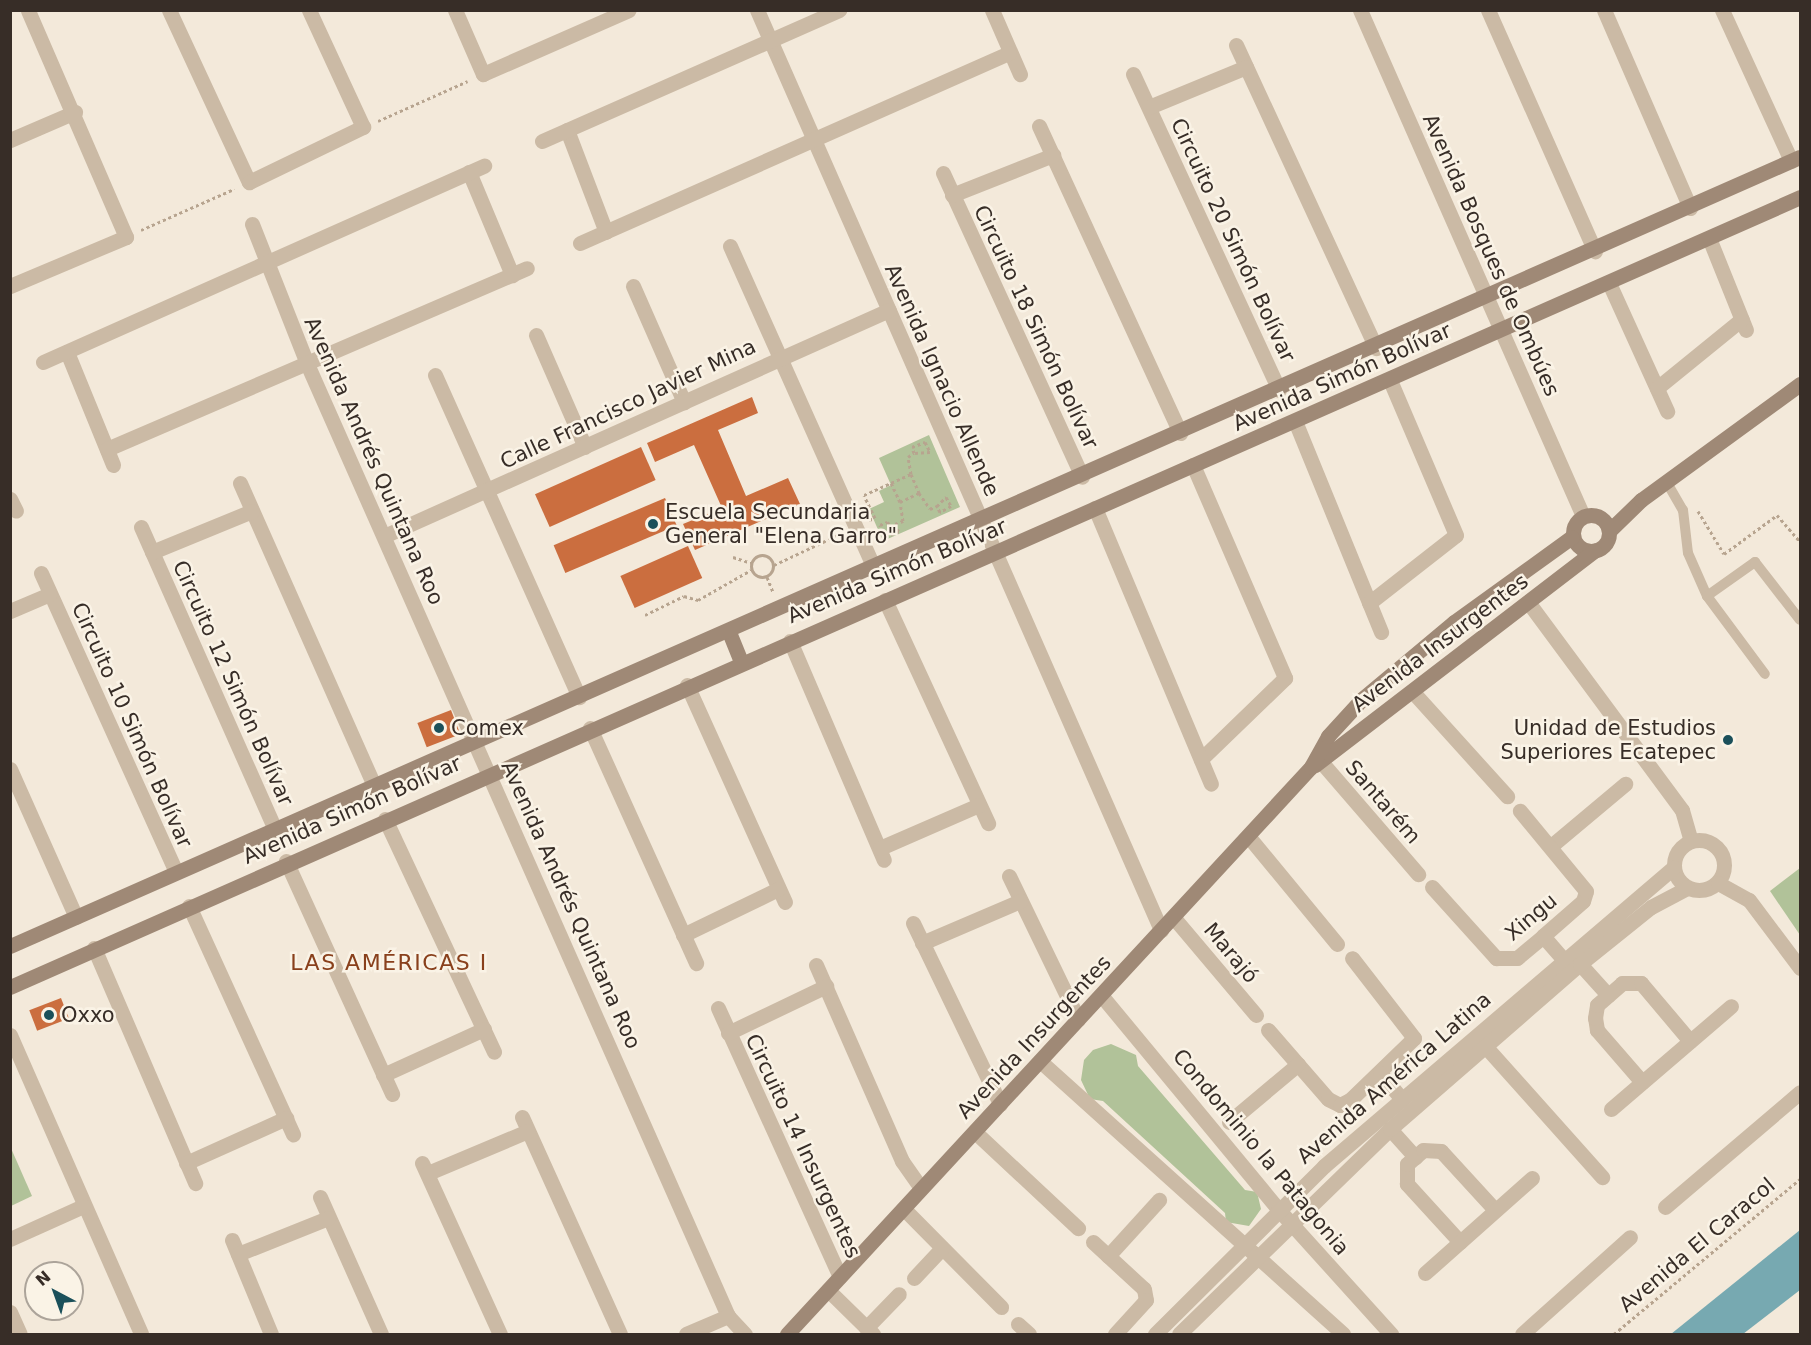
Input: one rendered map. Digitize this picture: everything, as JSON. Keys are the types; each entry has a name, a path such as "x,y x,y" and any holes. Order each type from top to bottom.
{"main road":[{"name":"Avenida Simón Bolívar","path":"10,946 1376,348 1796,159"},
{"name":"Avenida Simón Bolívar","path":"10,987 286,861 1502,331 1800,197"},
{"path":"1641,500 1601,517 1583,516 1572,537 1577,546 1594,551 1606,544 1609,531 1641,500 1800,384"},
{"path":"1601,517 1609,531"},
{"name":"Avenida Insurgentes","path":"1316,762 1328,736 1362,699 1454,622 1572,537"},
{"name":"Avenida Insurgentes","path":"787,1335 1316,762 1594,551"},
{"path":"729,632 741,662"}],"street":[{"path":"10,286 126,237 75,112 28,10"},
{"path":"169,10 249,182 363,127 309,10"},
{"path":"455,10 483,75 629,10"},
{"name":"Avenida Ignacio Allende","path":"757,10 1161,930"},
{"path":"542,141 839,10"},
{"path":"992,10 1020,74"},
{"name":"Avenida Bosques de Ombúes","path":"1360,10 1583,516"},
{"path":"1488,10 1595,251"},
{"path":"1604,10 1690,208"},
{"path":"1722,10 1796,159"},
{"path":"1236,45 1376,348"},
{"path":"580,243 1010,53"},
{"name":"Circuito 20 Simón Bolívar","path":"1149,107 1246,67"},
{"name":"Circuito 20 Simón Bolívar","path":"1133,74 1279,390"},
{"path":"10,140 75,112"},
{"path":"1040,126 1180,434"},
{"path":"567,130 606,232"},
{"name":"Circuito 18 Simón Bolívar","path":"952,195 1053,155"},
{"path":"43,362 268,265 477,169 512,275"},
{"name":"Circuito 18 Simón Bolívar","path":"943,173 1082,477"},
{"name":"Avenida Andrés Quintana Roo","path":"252,224 308,366 728,1316 745,1335"},
{"path":"1657,388 1744,324 1709,238"},
{"path":"730,246 782,357 874,568"},
{"path":"107,449 308,366 527,268"},
{"path":"1609,283 1667,411"},
{"path":"633,285 684,402"},
{"name":"Calle Francisco Javier Mina","path":"384,536 889,310"},
{"path":"536,335 585,447"},
{"path":"67,352 113,465"},
{"path":"435,375 579,697"},
{"path":"1369,603 1456,535 1390,380"},
{"path":"1295,421 1381,632"},
{"path":"1193,465 1285,678 1201,759"},
{"path":"240,483 374,786"},
{"path":"1095,508 1211,784"},
{"name":"Circuito 12 Simón Bolívar","path":"152,552 252,511"},
{"name":"Circuito 12 Simón Bolívar","path":"141,526 275,830"},
{"name":"Circuito 10 Simón Bolívar","path":"41,573 176,872"},
{"name":"Circuito 10 Simón Bolívar","path":"10,611 51,594"},
{"path":"885,600 988,824"},
{"path":"1528,602 1682,810 1691,841 1708,841 1721,851 1725,867 1718,883 1749,900 1800,968"},
{"path":"790,641 882,854 979,805"},
{"path":"683,935 781,895 687,685"},
{"path":"1412,691 1507,796"},
{"path":"590,728 696,963"},
{"name":"Santarém","path":"1316,762 1418,874"},
{"path":"10,769 76,917"},
{"path":"1551,846 1625,784"},
{"name":"Xingu","path":"1432,887 1496,958 1517,958 1543,936 1583,901 1586,891 1520,811"},
{"path":"384,819 494,1052"},
{"path":"1248,836 1337,944"},
{"name":"Avenida América Latina","path":"1155,1335 1241,1244 1278,1209 1562,958 1674,867 1678,851 1691,841"},
{"path":"286,861 392,1094"},
{"path":"1674,867 1687,888"},
{"path":"1009,876 1078,1019"},
{"name":"Avenida América Latina","path":"1179,1335 1254,1256 1390,1129 1580,964 1651,907 1687,888 1698,891 1718,883"},
{"path":"922,943 1020,902"},
{"path":"189,906 293,1134"},
{"name":"Marajó","path":"1174,918 1256,1016"},
{"path":"913,922 1000,1104"},
{"path":"1543,936 1562,958"},
{"path":"94,948 195,1183"},
{"path":"1268,1030 1298,1064 1340,1105 1380,1073 1414,1038 1352,958"},
{"path":"1580,964 1608,994"},
{"path":"816,965 902,1161 921,1188"},
{"path":"1642,1082 1597,1030 1597,1005 1608,994 1622,983 1641,983 1690,1041"},
{"name":"Circuito 14 Insurgentes","path":"728,1033 826,986"},
{"name":"Condominio la Patagonia","path":"1101,995 1278,1209 1391,1335"},
{"path":"1611,1109 1731,1006"},
{"name":"Circuito 14 Insurgentes","path":"717,1008 840,1277"},
{"path":"382,1075 484,1029"},
{"path":"10,1035 141,1335"},
{"path":"1485,1046 1602,1177"},
{"path":"1040,1061 1343,1335"},
{"path":"1229,1122 1298,1064"},
{"path":"1380,1073 1401,1098"},
{"path":"1665,1207 1800,1092"},
{"path":"186,1163 285,1118"},
{"path":"500,1335 425,1168 525,1124 620,1335"},
{"path":"1390,1129 1415,1157"},
{"path":"975,1132 1078,1228"},
{"path":"1460,1242 1407,1184 1403,1175 1415,1157 1432,1147 1441,1151 1495,1210"},
{"path":"1425,1273 1532,1178"},
{"path":"320,1197 381,1335"},
{"path":"1108,1256 1159,1200"},
{"path":"10,1239 83,1206"},
{"path":"904,1209 1001,1307"},
{"path":"272,1335 235,1247 328,1218"},
{"path":"1522,1335 1630,1238"},
{"path":"1093,1242 1144,1289 1146,1300 1117,1334"},
{"path":"914,1278 942,1248"},
{"path":"828,1290 869,1331 899,1293"},
{"path":"10,1312 20,1335"},
{"path":"686,1335 728,1316"}],"lane":[{"path":"1666,481 1683,510 1689,553 1707,596 1765,674"},
{"path":"1707,596 1755,561 1800,620"}],"path":[{"path":"363,127 483,75"},
{"path":"126,237 249,182"},
{"path":"914,453 912,447 925,442 930,452 921,455 914,453 908,457 911,474 930,509 946,497 951,506 940,512 937,506"},
{"path":"751,563 752,570 763,578 774,565 874,518 864,495 911,474"},
{"path":"891,483 900,502 903,521 880,525 885,537 898,531 896,524"},
{"path":"900,502 920,493"},
{"path":"1683,510 1694,502 1724,554 1777,515 1800,543"},
{"path":"751,563 763,555 774,565"},
{"path":"733,557 751,563"},
{"path":"645,615 684,596 698,600 752,570"},
{"name":"Avenida El Caracol","path":"1614,1335 1800,1179"}],"green space":[{"path":"929,435 960,507 883,541 869,509 884,502 879,491 891,485 879,458"},
{"path":"1800,868 1800,935 1770,891"},
{"path":"1111,1044 1136,1055 1138,1066 1245,1190 1257,1192 1261,1209 1249,1226 1226,1222 1225,1213 1103,1101 1090,1099 1081,1080 1084,1060 1093,1050"},
{"path":"10,1146 32,1196 11,1206 10,1206"}],"water":[{"path":"1800,1230 1800,1290 1743,1334 1671,1334"}],"building":[{"path":"752,397 758,413 718,430 746,496 788,478 800,504 695,550 683,524 722,508 694,445 655,462 647,443"},
{"path":"641,447 656,480 550,527 535,494"},
{"path":"665,498 677,526 565,573 554,545"},
{"path":"688,546 702,578 635,608 620,576"},
{"name":"Comex","path":"451,710 460,734 427,747 417,723"},
{"name":"Oxxo","path":"61,998 69,1019 37,1031 29,1010"}],"place":[{"name":"Escuela Secundaria General \"Elena Garro\"","path":"653,524"},
{"name":"Comex","path":"439,728"},
{"name":"Unidad de Estudios Superiores Ecatepec","path":"1728,740"},
{"name":"Oxxo","path":"49,1015"}],"district":[{"name":"LAS AMÉRICAS I","path":"389,963"}]}
